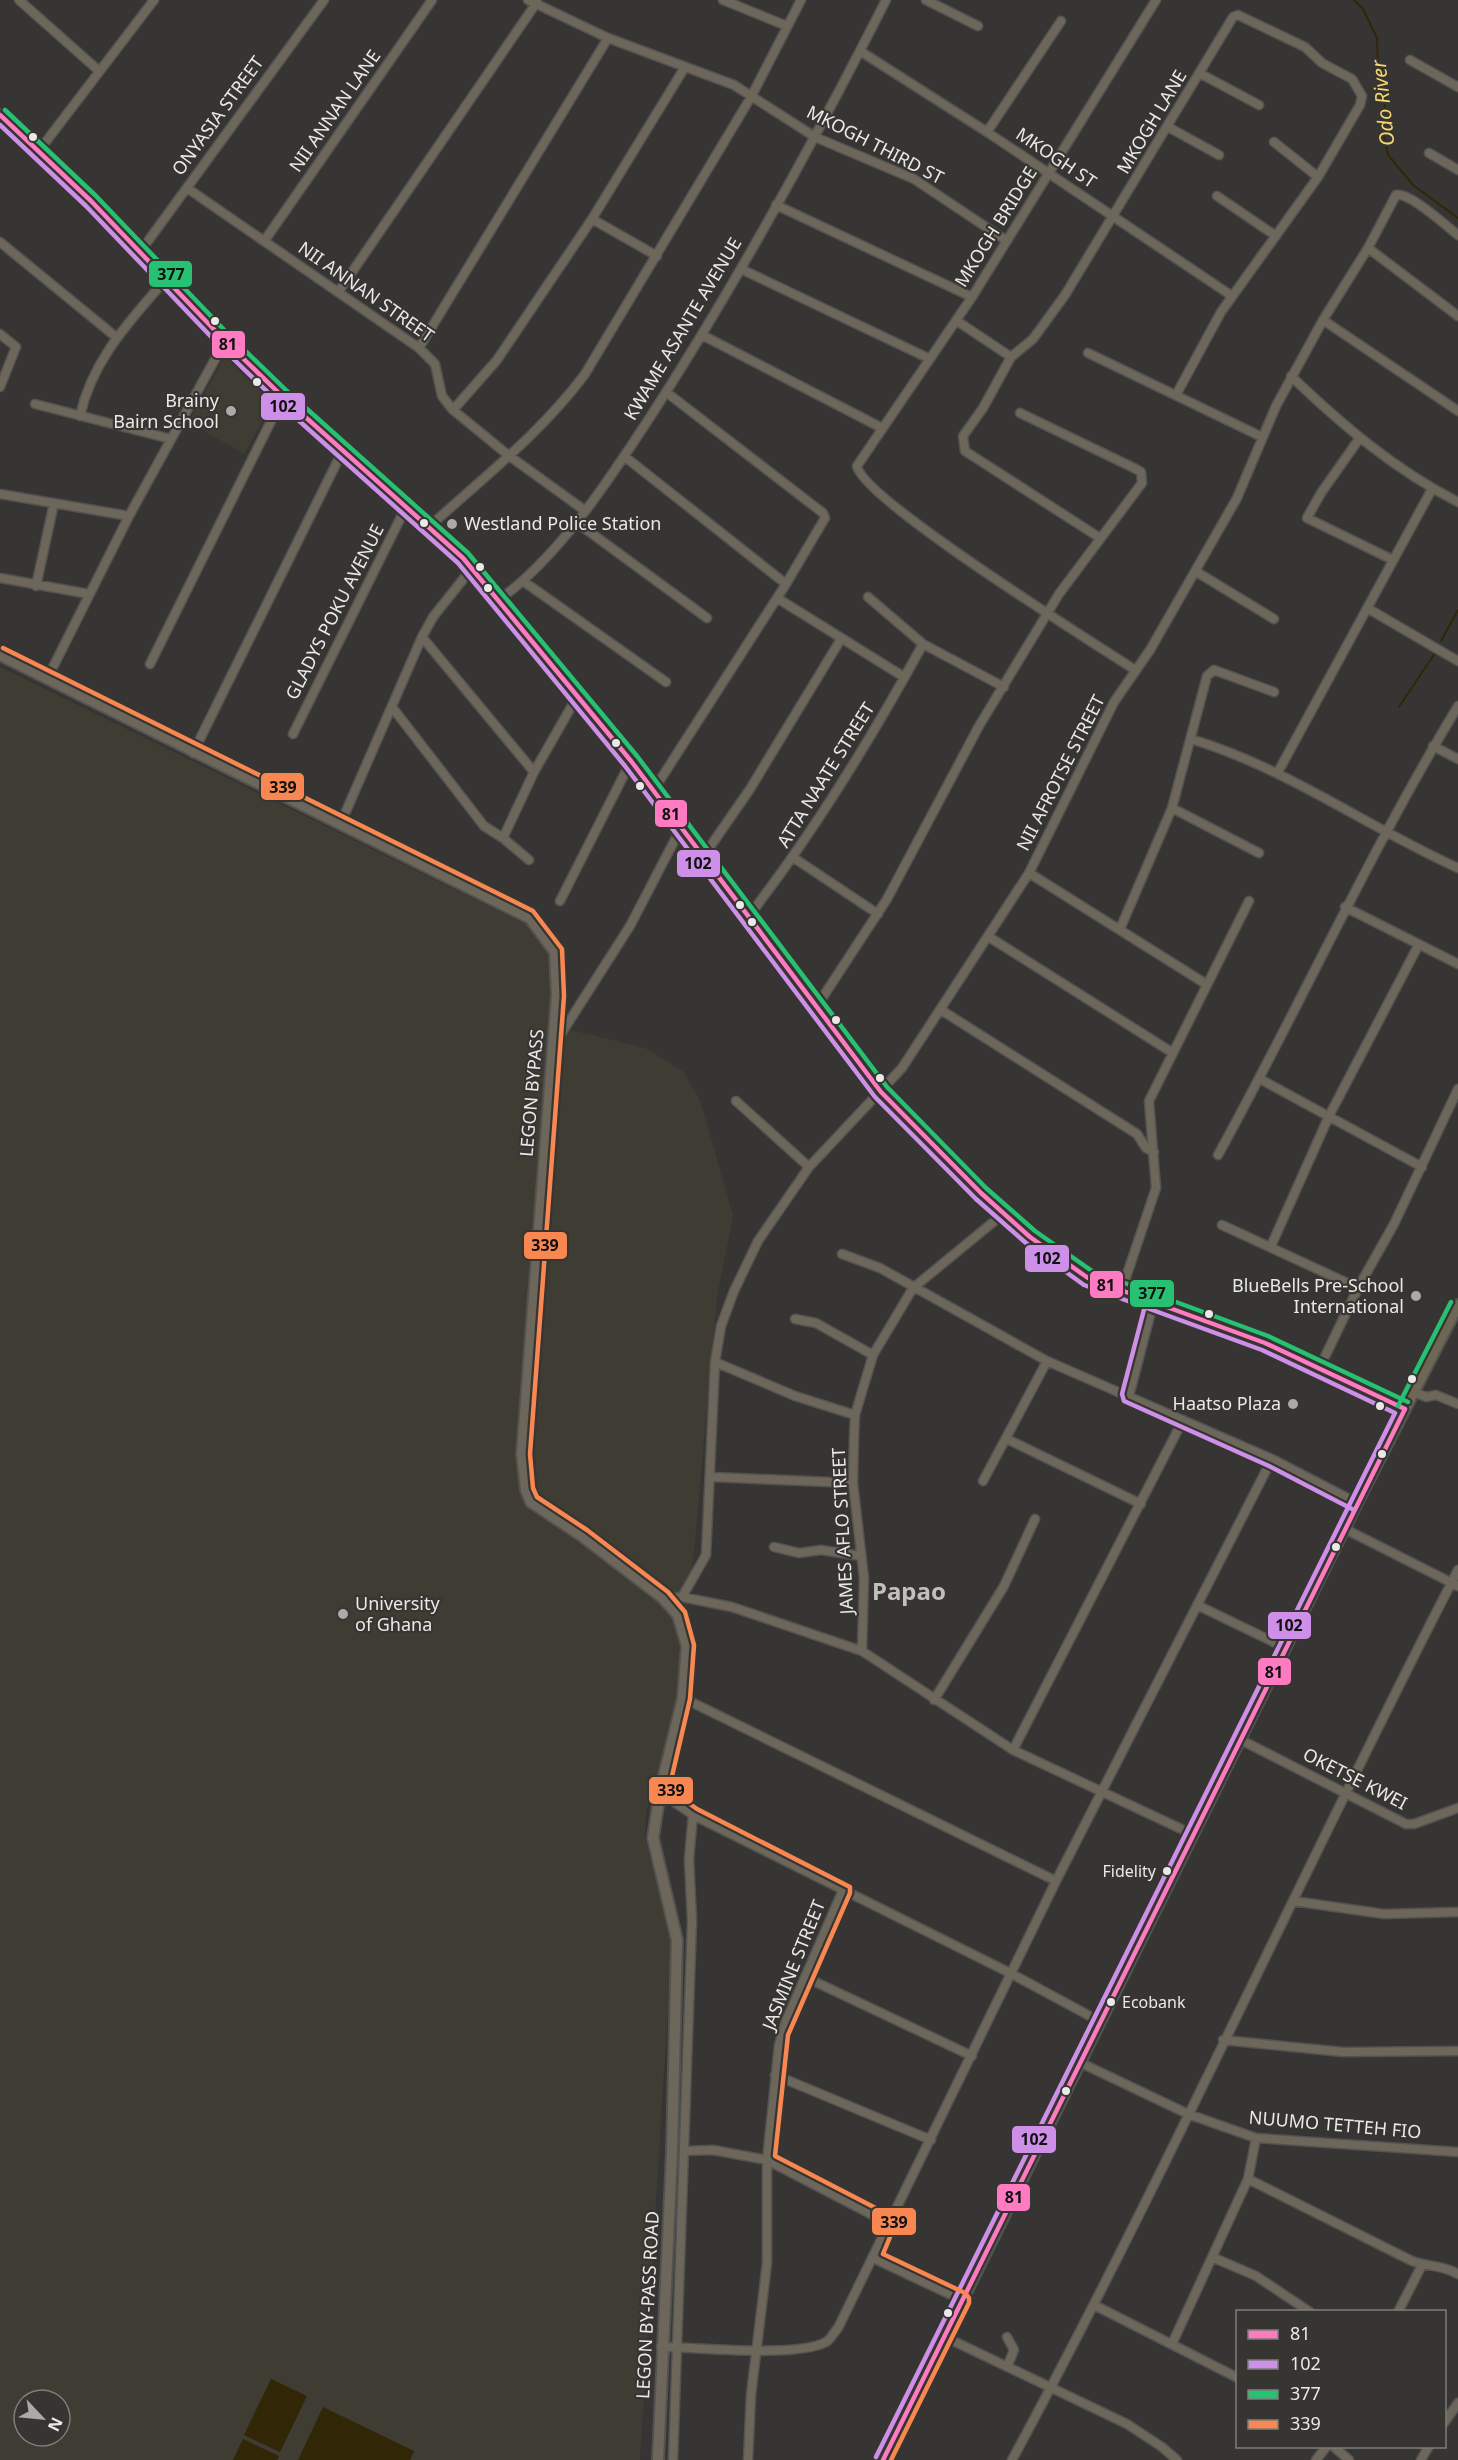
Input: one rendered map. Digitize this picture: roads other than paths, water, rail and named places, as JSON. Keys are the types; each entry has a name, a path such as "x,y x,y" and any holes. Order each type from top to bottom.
{"main road":[{"path":"884,2460 1357,1503 1458,1305"}],"street":[{"path":"20,0 98,70"},
{"path":"38,152 98,70 154,0"},
{"name":"ONYASIA STREET","path":"140,252 187,189 218,141 324,0"},
{"name":"NII ANNAN LANE","path":"265,240 432,0"},
{"name":"MKOGH THIRD ST","path":"528,0 608,38 734,86 814,137 914,179 1007,241"},
{"path":"723,0 787,26"},
{"path":"430,526 508,455 575,387 657,256 751,97 801,0"},
{"name":"KWAME ASANTE AVENUE","path":"500,599 523,581 576,522 624,456 666,392 741,269 886,0"},
{"path":"926,0 978,26"},
{"name":"MKOGH BRIDGE","path":"1048,613 908,517 863,480 857,466 928,358 957,321 1156,0"},
{"path":"339,291 537,3"},
{"name":"MKOGH LANE","path":"1100,538 965,451 963,436 984,408 1011,357 1033,339 1052,312 1201,74 1233,17 1242,16 1266,30 1305,47 1322,63 1352,79 1362,92 1360,105 1318,177"},
{"path":"987,132 1061,21"},
{"path":"419,348 608,38"},
{"name":"MKOGH ST","path":"860,51 1050,173 1232,296"},
{"path":"1410,60 1458,87"},
{"path":"453,410 497,360 592,219 685,67"},
{"path":"1201,74 1259,105"},
{"path":"0,116 140,252 225,341 283,397 407,505 472,568 500,599 631,761 881,1092 955,1170 1003,1214 1070,1266 1121,1292 1239,1333 1320,1367 1405,1409"},
{"path":"1168,127 1219,155"},
{"path":"1176,395 1205,337 1318,177 1274,142"},
{"path":"1429,153 1458,170"},
{"name":"NII ANNAN STREET","path":"187,189 265,240 419,348 435,364 442,396 453,410 508,455 584,510"},
{"name":"NII AFROTSE STREET","path":"682,1597 706,1555 712,1477 716,1362 724,1314 771,1220 809,1167 902,1068 1029,873 1114,702 1150,650 1237,498 1262,437 1291,376 1399,193 1424,208 1458,236"},
{"path":"1217,196 1276,236"},
{"path":"776,205 972,297"},
{"path":"592,219 657,256"},
{"path":"0,242 116,337"},
{"path":"1368,248 1458,316"},
{"path":"741,269 928,358"},
{"path":"80,416 85,394 116,337 166,279"},
{"path":"1323,320 1458,411"},
{"path":"957,321 1011,357"},
{"path":"0,334 16,347 0,387"},
{"path":"702,335 882,428"},
{"path":"48,679 129,516 225,341"},
{"path":"1088,352 1262,437"},
{"path":"1291,376 1359,439 1432,489 1458,502"},
{"path":"653,791 824,522 823,513 666,392"},
{"path":"150,664 283,397"},
{"path":"35,404 171,440"},
{"path":"817,1006 878,914 932,818 979,726 1048,613 1100,538 1142,483 1141,472 1020,413"},
{"path":"1359,439 1321,493 1307,518 1393,560"},
{"path":"193,753 343,450"},
{"path":"624,456 786,584"},
{"path":"1278,772 1432,489"},
{"path":"0,494 129,516"},
{"path":"36,586 54,503"},
{"name":"GLADYS POKU AVENUE","path":"293,734 407,505"},
{"path":"576,522 707,618"},
{"path":"340,825 422,637 439,609 472,568"},
{"path":"1195,571 1274,619"},
{"path":"0,578 89,594"},
{"path":"523,581 666,682"},
{"path":"868,597 923,644 1004,687"},
{"path":"777,598 904,677"},
{"path":"1367,608 1458,661"},
{"path":"1048,613 1135,670"},
{"path":"422,637 534,772"},
{"path":"703,857 750,789 841,639"},
{"name":"ATTA NAATE STREET","path":"748,917 794,858 854,766 923,644"},
{"name":"LEGON BYPASS","path":"0,655 193,753 530,918 555,952 557,995 551,1049 522,1454 526,1490 531,1502 582,1536 663,1598 678,1615 687,1646 683,1698 660,1792"},
{"path":"1120,928 1172,808 1210,671 1214,670 1274,692"},
{"path":"503,838 534,772 578,695"},
{"path":"1218,1155 1260,1079 1345,907 1433,746 1458,706"},
{"path":"393,707 484,826 503,838 529,860"},
{"path":"1191,739 1278,772 1458,868"},
{"path":"1433,746 1458,759"},
{"path":"560,901 631,761"},
{"path":"1172,808 1259,853"},
{"path":"551,1049 630,926 681,828"},
{"path":"794,858 878,914"},
{"path":"1029,873 1206,984"},
{"path":"1121,1292 1154,1197 1154,1152 1149,1101 1249,901"},
{"path":"1345,907 1418,946 1458,964"},
{"path":"989,937 1173,1053"},
{"path":"1271,1246 1329,1116 1418,946"},
{"path":"941,1010 1137,1134 1146,1148 1154,1152"},
{"path":"1260,1079 1422,1167"},
{"path":"1320,1367 1358,1288 1394,1224 1458,1089"},
{"path":"736,1101 809,1167"},
{"path":"1137,1134 1151,1125"},
{"name":"JAMES AFLO STREET","path":"862,1651 865,1617 853,1483 855,1415 873,1355 913,1288 1003,1214"},
{"path":"1222,1224 1358,1288"},
{"path":"842,1254 880,1268 1047,1361 1272,1459 1357,1503"},
{"path":"1129,1396 1153,1304"},
{"path":"795,1319 816,1323 873,1355"},
{"path":"983,1481 1047,1361"},
{"path":"716,1362 795,1396 855,1415"},
{"path":"1414,1392 1426,1397 1436,1395 1458,1404"},
{"path":"1013,1750 1183,1420"},
{"path":"1007,1438 1141,1504"},
{"path":"662,2347 757,2350 811,2347 827,2341 838,2328 1056,1881 1272,1459"},
{"path":"712,1477 853,1483"},
{"path":"934,1700 1004,1586 1035,1519"},
{"path":"1345,1529 1455,1585"},
{"path":"774,1547 799,1553 821,1550 861,1556"},
{"path":"1012,2460 1094,2306 1345,1791 1455,1585 1458,1570"},
{"path":"663,1598 682,1597 732,1607 862,1651 1013,1750 1194,1835"},
{"path":"1197,1605 1286,1648"},
{"path":"683,1698 1056,1881"},
{"name":"OKETSE KWEI","path":"1241,1740 1410,1824 1458,1808"},
{"path":"660,1792 693,1815 1012,1974 1101,2022"},
{"name":"LEGON BY-PASS ROAD","path":"658,2460 672,2152 677,1940 653,1838 660,1792"},
{"path":"673,2460 692,1921 689,1859 693,1815"},
{"name":"JASMINE STREET","path":"748,2460 751,2395 767,2263 767,2160 781,2033 843,1890"},
{"path":"1293,1901 1384,1914 1458,1912"},
{"path":"805,1977 972,2056"},
{"path":"1223,2040 1343,2052 1458,2051"},
{"name":"NUUMO TETTEH FIO","path":"1081,2063 1188,2114 1256,2138 1458,2152"},
{"path":"775,2075 931,2140"},
{"path":"1172,2344 1248,2179 1256,2138"},
{"path":"684,2151 713,2150 767,2160 888,2223"},
{"path":"1248,2179 1422,2265 1439,2265 1458,2274"},
{"path":"1212,2257 1256,2276 1307,2310"},
{"path":"873,2258 962,2300"},
{"path":"1399,2310 1422,2265"},
{"path":"1094,2306 1236,2377"},
{"path":"945,2337 1127,2424 1177,2460"},
{"path":"1007,2337 1014,2354 1007,2367"},
{"path":"1446,2420 1458,2403"},
{"path":"1334,2448 1349,2460"}],"waterway":[{"name":"Odo River","path":"1354,0 1363,9 1377,38 1378,67 1384,86 1385,113 1381,121 1388,155 1413,185 1458,218"},
{"path":"1441,641 1458,610"},
{"path":"1399,707 1435,653"}],"place":[{"name":"Brainy Bairn School","path":"231,411"},
{"name":"Westland Police Station","path":"452,524"},
{"name":"BlueBells Pre-School International","path":"1416,1296"},
{"name":"Haatso Plaza","path":"1293,1404"},
{"name":"University of Ghana","path":"343,1614"},
{"name":"Fidelity","path":"1167,1871"},
{"name":"Ecobank","path":"1111,2002"}],"district":[{"name":"Papao","path":"909,1592"}]}
